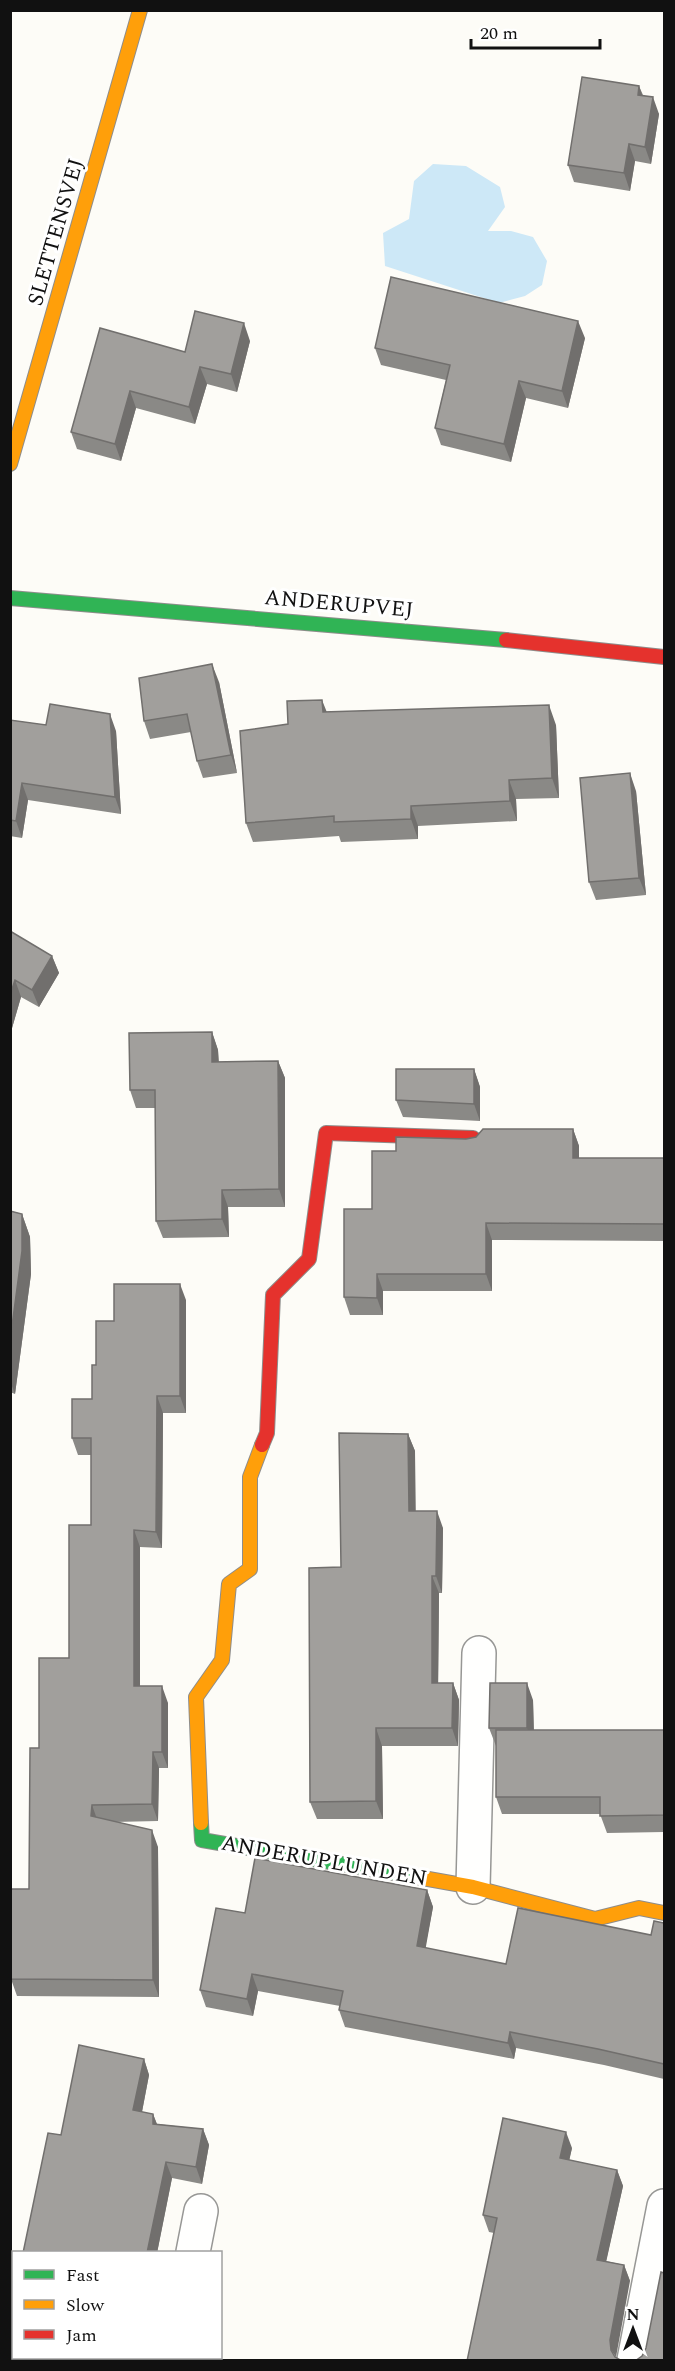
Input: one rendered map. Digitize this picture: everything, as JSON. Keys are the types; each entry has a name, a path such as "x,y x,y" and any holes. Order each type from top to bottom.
{"street":[{"name":"SLETTENSVEJ","path":"10,464 140,10"},
{"name":"ANDERUPVEJ","path":"10,598 555,644 664,657"},
{"name":"ANDERUPLUNDEN","path":"473,1138 326,1133 309,1259 273,1295 267,1433 250,1478 250,1569 229,1584 222,1660 196,1697 202,1840 473,1887 595,1919 639,1908 664,1913"},
{"path":"473,1887 479,1653"},
{"path":"634,2361 664,2206"},
{"path":"193,2251 201,2211"}],"water":[{"path":"433,164 466,166 500,187 505,207 488,231 511,231 533,237 547,261 542,285 525,296 499,303 385,266 383,233 409,219 414,181"}],"building":[{"path":"582,77 639,86 638,95 653,97 645,147 629,144 624,173 568,165"},
{"path":"391,277 578,321 562,391 519,381 504,444 435,428 450,365 375,348"},
{"path":"195,311 244,323 231,374 200,367 189,407 130,391 115,444 71,432 100,328 185,352"},
{"path":"212,664 231,755 197,761 187,714 144,721 139,678"},
{"path":"322,700 323,712 549,705 552,778 509,780 510,801 411,806 411,819 334,822 334,816 246,823 240,731 288,724 287,701"},
{"path":"50,704 110,714 115,797 22,783 16,821 10,820 10,720 46,725"},
{"path":"630,773 639,878 589,882 580,778"},
{"path":"10,931 52,956 32,990 15,980 10,995"},
{"path":"212,1032 212,1062 278,1061 279,1189 222,1190 222,1219 156,1221 155,1090 130,1090 129,1033"},
{"path":"396,1069 474,1069 474,1104 396,1100"},
{"path":"483,1129 573,1129 573,1158 664,1158 664,1224 486,1223 486,1274 377,1274 377,1298 344,1297 344,1209 372,1209 372,1151 396,1151 396,1137 466,1139 476,1137"},
{"path":"10,1211 22,1214 22,1251 10,1341"},
{"path":"114,1284 180,1284 180,1396 157,1396 156,1532 134,1530 134,1686 162,1686 162,1752 153,1752 152,1804 92,1805 91,1816 152,1830 153,1980 11,1979 11,1889 29,1889 30,1748 39,1748 39,1658 69,1658 69,1525 91,1525 91,1438 72,1438 72,1399 92,1399 92,1365 96,1365 96,1321 114,1321"},
{"path":"339,1433 408,1434 409,1511 437,1511 436,1576 432,1576 432,1683 453,1683 452,1728 376,1728 376,1801 310,1802 309,1568 341,1567"},
{"path":"490,1683 527,1683 527,1728 489,1728"},
{"path":"496,1730 664,1730 664,1815 600,1816 600,1797 496,1797"},
{"path":"255,1858 427,1890 417,1946 506,1964 518,1908 651,1935 654,1921 664,1923 664,2064 510,2032 508,2043 339,2010 343,1991 252,1974 247,1999 200,1990 216,1908 245,1913"},
{"path":"79,2045 144,2059 133,2110 153,2114 153,2124 203,2129 196,2167 166,2162 147,2251 23,2251 48,2133 61,2135"},
{"path":"503,2118 566,2132 560,2158 617,2170 597,2260 624,2265 610,2340 611,2350 615,2357 622,2361 467,2361 497,2218 483,2215"},
{"path":"661,2272 664,2273 664,2361 635,2361 642,2356 646,2348"},
{"path":"12,2306 12,2359 69,2359 68,2361 10,2361"}],"traffic: fast":[{"path":"10,598 506,640"},
{"path":"201,1823 202,1840 417,1877"}],"traffic: slow":[{"path":"10,464 140,10"},
{"path":"201,1823 196,1697 222,1660 229,1584 250,1569 250,1477 262,1445"},
{"path":"417,1877 473,1887 595,1919 639,1908 664,1913"}],"traffic: jam":[{"path":"506,640 664,657"},
{"path":"262,1445 267,1433 273,1295 309,1259 326,1133 473,1138"}]}
